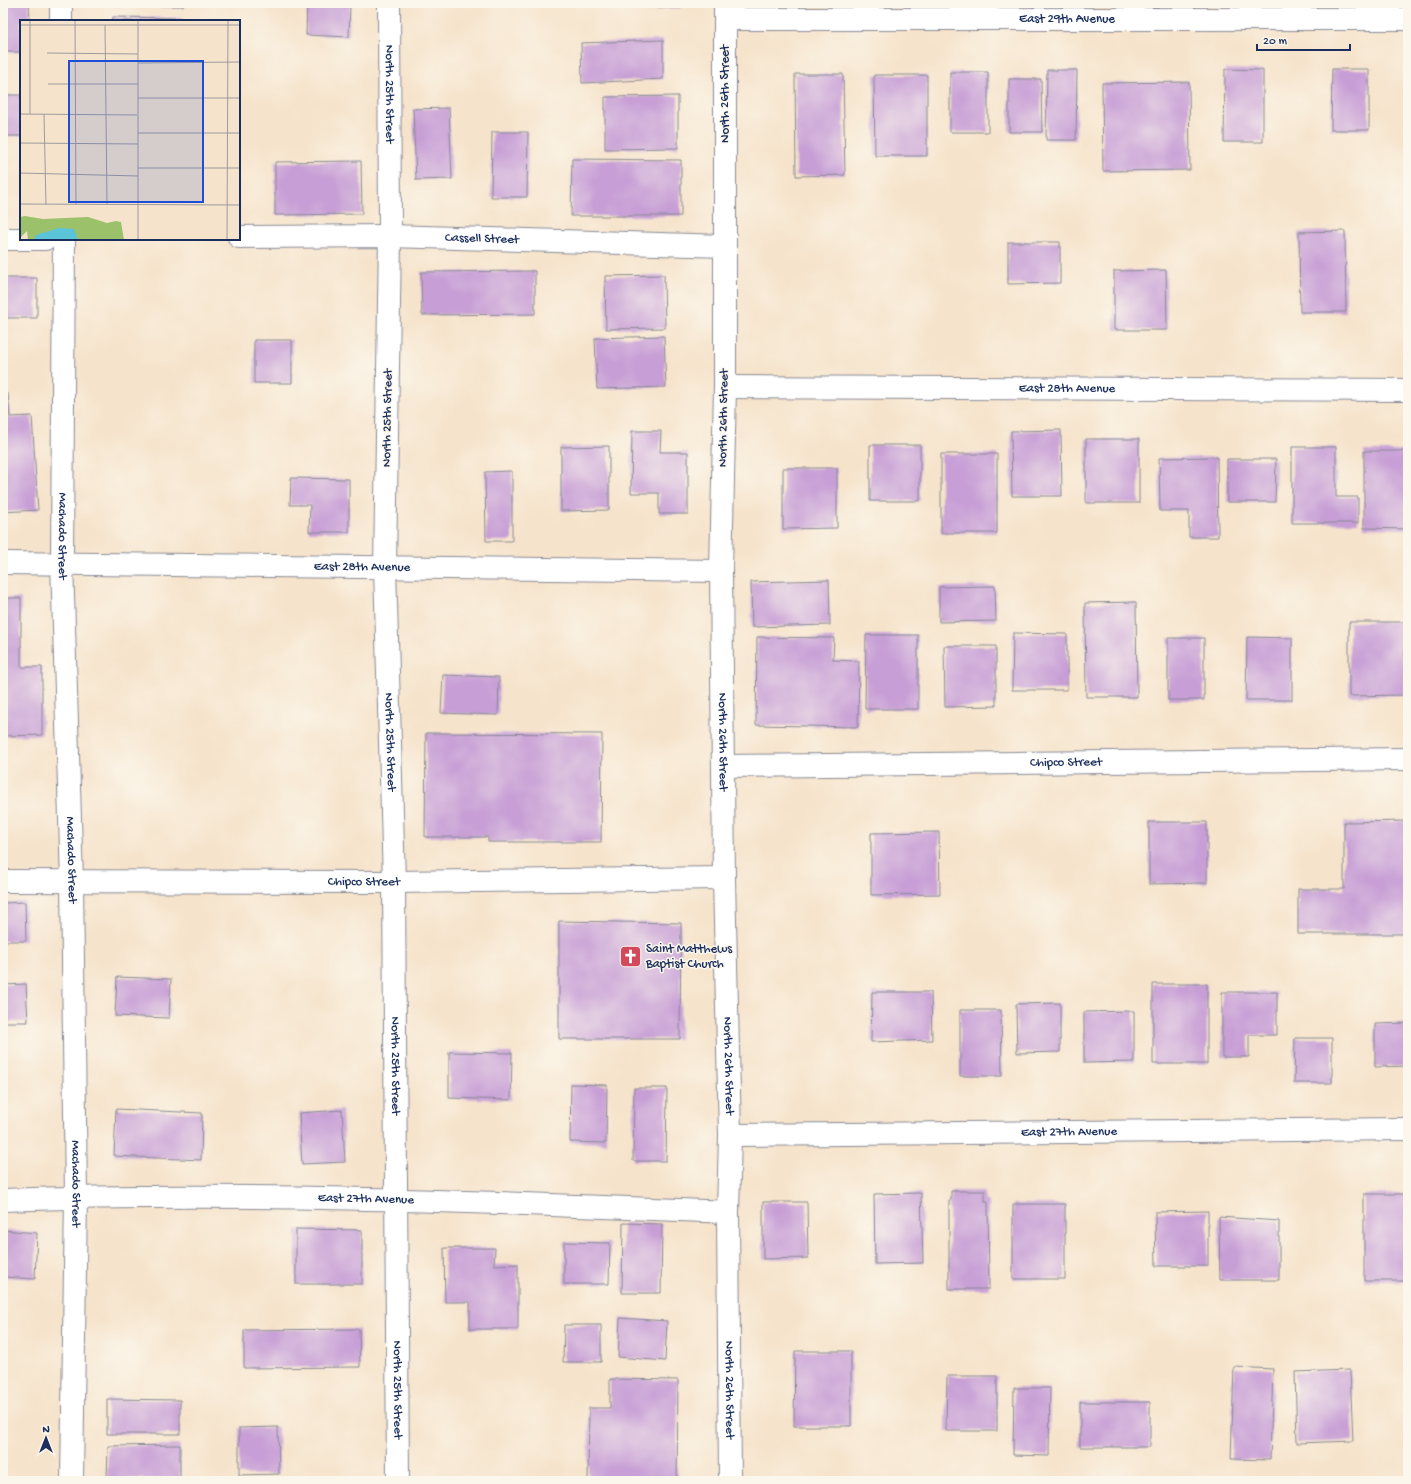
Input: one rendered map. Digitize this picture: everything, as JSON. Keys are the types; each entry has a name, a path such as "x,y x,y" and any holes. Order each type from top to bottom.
{"street":[{"path":"61,3 61,20"},
{"name":"North 25th Street","path":"389,3 390,236 386,568 394,882 398,1481"},
{"name":"East 29th Avenue","path":"726,11 1408,19"},
{"name":"North 26th Street","path":"726,11 726,387 721,571 724,878 730,1135 728,1212 730,1481"},
{"name":"Cassell Street","path":"240,237 390,236 725,246"},
{"path":"3,240 20,240"},
{"name":"Machado Street","path":"64,240 62,563 72,882 76,1197 72,1481"},
{"name":"East 28th Avenue","path":"726,387 1408,390"},
{"name":"East 28th Avenue","path":"3,563 721,571"},
{"name":"Chipco Street","path":"724,766 1408,759"},
{"name":"Chipco Street","path":"3,881 394,882 724,878"},
{"name":"East 27th Avenue","path":"730,1135 1408,1129"},
{"name":"East 27th Avenue","path":"3,1200 76,1197 396,1199 728,1212"}],"building":[{"path":"3,3 29,3 30,20 20,20 20,52 3,52"},
{"path":"116,3 184,3 184,6 116,6"},
{"path":"307,3 350,3 349,37 306,35"},
{"path":"611,3 681,3 681,8 611,7"},
{"path":"113,17 182,18 182,20 112,20"},
{"path":"663,40 663,79 582,83 581,43"},
{"path":"1225,69 1263,70 1263,142 1224,142"},
{"path":"1332,69 1369,69 1369,130 1331,130"},
{"path":"1047,70 1077,70 1076,140 1046,140"},
{"path":"950,72 988,72 988,132 950,132"},
{"path":"795,74 843,74 845,175 796,176"},
{"path":"874,75 927,75 927,156 875,156"},
{"path":"1009,79 1041,79 1042,132 1009,132"},
{"path":"1189,82 1190,170 1103,171 1102,83"},
{"path":"3,95 20,95 20,136 3,136"},
{"path":"678,96 678,148 605,149 605,97"},
{"path":"449,108 452,179 416,180 413,109"},
{"path":"492,132 528,132 527,197 491,197"},
{"path":"572,159 681,160 681,216 571,216"},
{"path":"361,161 362,214 275,215 275,162"},
{"path":"1345,231 1346,312 1300,312 1299,232"},
{"path":"1008,242 1060,242 1060,283 1008,284"},
{"path":"1166,270 1167,330 1114,330 1114,271"},
{"path":"535,271 535,314 422,315 421,272"},
{"path":"664,275 665,328 606,329 605,276"},
{"path":"3,278 37,278 37,318 3,318"},
{"path":"664,336 666,387 597,389 595,338"},
{"path":"254,340 292,340 292,383 254,383"},
{"path":"3,394 8,394 10,417 32,416 38,510 3,512"},
{"path":"1061,430 1062,496 1012,496 1011,431"},
{"path":"632,431 661,431 660,452 688,452 688,514 659,514 659,493 631,493"},
{"path":"1086,439 1139,439 1139,503 1086,503"},
{"path":"870,445 920,445 920,501 870,501"},
{"path":"609,446 609,510 561,511 561,447"},
{"path":"1292,447 1336,447 1336,497 1358,497 1358,523 1292,523"},
{"path":"1364,451 1408,451 1408,529 1364,528"},
{"path":"941,454 997,454 997,533 941,533"},
{"path":"1217,457 1218,537 1189,537 1189,511 1160,511 1159,458"},
{"path":"1227,459 1276,459 1275,502 1227,502"},
{"path":"783,468 837,468 837,528 783,529"},
{"path":"512,471 512,541 486,541 485,472"},
{"path":"291,478 349,479 349,532 309,532 310,505 290,505"},
{"path":"829,580 830,625 752,627 751,582"},
{"path":"995,586 996,621 939,622 939,587"},
{"path":"3,598 21,598 21,667 42,667 42,735 3,736"},
{"path":"1136,602 1137,697 1086,697 1085,603"},
{"path":"1349,622 1405,622 1405,695 1349,696"},
{"path":"1013,633 1067,634 1067,690 1012,690"},
{"path":"866,635 918,635 918,709 865,709"},
{"path":"757,637 834,638 833,660 859,661 858,727 756,725"},
{"path":"1247,637 1292,638 1292,700 1246,700"},
{"path":"1168,638 1204,638 1204,700 1168,700"},
{"path":"944,646 996,646 996,706 945,707"},
{"path":"443,675 499,677 498,715 441,713"},
{"path":"426,733 602,734 601,842 488,842 488,837 425,837"},
{"path":"1408,821 1408,934 1298,934 1298,889 1344,889 1344,822"},
{"path":"1149,822 1207,822 1207,883 1149,884"},
{"path":"939,832 940,894 871,895 871,833"},
{"path":"25,902 26,941 3,941 3,903"},
{"path":"559,921 681,923 680,1039 559,1039"},
{"path":"117,977 171,979 169,1018 115,1016"},
{"path":"26,984 28,1022 3,1022 3,985"},
{"path":"1153,984 1207,984 1207,1064 1153,1064"},
{"path":"872,992 931,992 932,1040 871,1042"},
{"path":"1222,992 1277,992 1277,1035 1249,1035 1249,1057 1222,1057"},
{"path":"1060,1003 1060,1052 1017,1053 1016,1004"},
{"path":"960,1010 1001,1010 1002,1076 960,1076"},
{"path":"1134,1011 1134,1062 1084,1063 1084,1012"},
{"path":"1408,1023 1408,1066 1375,1067 1375,1024"},
{"path":"1295,1038 1332,1038 1332,1083 1294,1083"},
{"path":"449,1052 512,1053 511,1100 449,1098"},
{"path":"571,1084 607,1085 606,1143 570,1142"},
{"path":"634,1088 667,1088 666,1161 633,1161"},
{"path":"116,1109 202,1113 201,1160 114,1156"},
{"path":"342,1110 345,1162 302,1164 299,1113"},
{"path":"951,1191 985,1191 985,1201 988,1201 989,1289 949,1289 949,1200 951,1200"},
{"path":"921,1193 923,1263 875,1264 874,1194"},
{"path":"1364,1194 1408,1194 1408,1281 1364,1281"},
{"path":"763,1202 807,1202 808,1258 763,1259"},
{"path":"1013,1204 1065,1204 1065,1279 1013,1279"},
{"path":"1208,1211 1208,1266 1156,1266 1155,1212"},
{"path":"1219,1217 1279,1221 1279,1280 1220,1280"},
{"path":"623,1223 662,1224 661,1293 622,1293"},
{"path":"296,1229 362,1230 362,1284 296,1284"},
{"path":"3,1230 37,1233 35,1279 3,1277"},
{"path":"564,1242 610,1243 609,1284 564,1284"},
{"path":"444,1248 495,1248 494,1265 518,1264 518,1329 470,1329 470,1302 445,1302"},
{"path":"620,1318 667,1321 665,1361 618,1357"},
{"path":"564,1325 601,1325 601,1362 563,1362"},
{"path":"359,1329 360,1367 244,1368 244,1330"},
{"path":"795,1351 851,1351 851,1426 794,1426"},
{"path":"1234,1367 1273,1369 1270,1460 1231,1459"},
{"path":"1350,1370 1353,1441 1297,1443 1295,1372"},
{"path":"947,1376 997,1376 997,1431 946,1431"},
{"path":"610,1379 678,1380 677,1481 588,1481 589,1408 610,1408"},
{"path":"1014,1388 1050,1388 1049,1456 1013,1455"},
{"path":"107,1399 180,1400 180,1434 107,1434"},
{"path":"1080,1402 1150,1402 1150,1447 1080,1447"},
{"path":"278,1427 279,1474 239,1475 239,1428"},
{"path":"180,1445 180,1479 107,1479 108,1446"}],"place":[{"name":"Saint Matthews Baptist Church","path":"631,956"}]}
